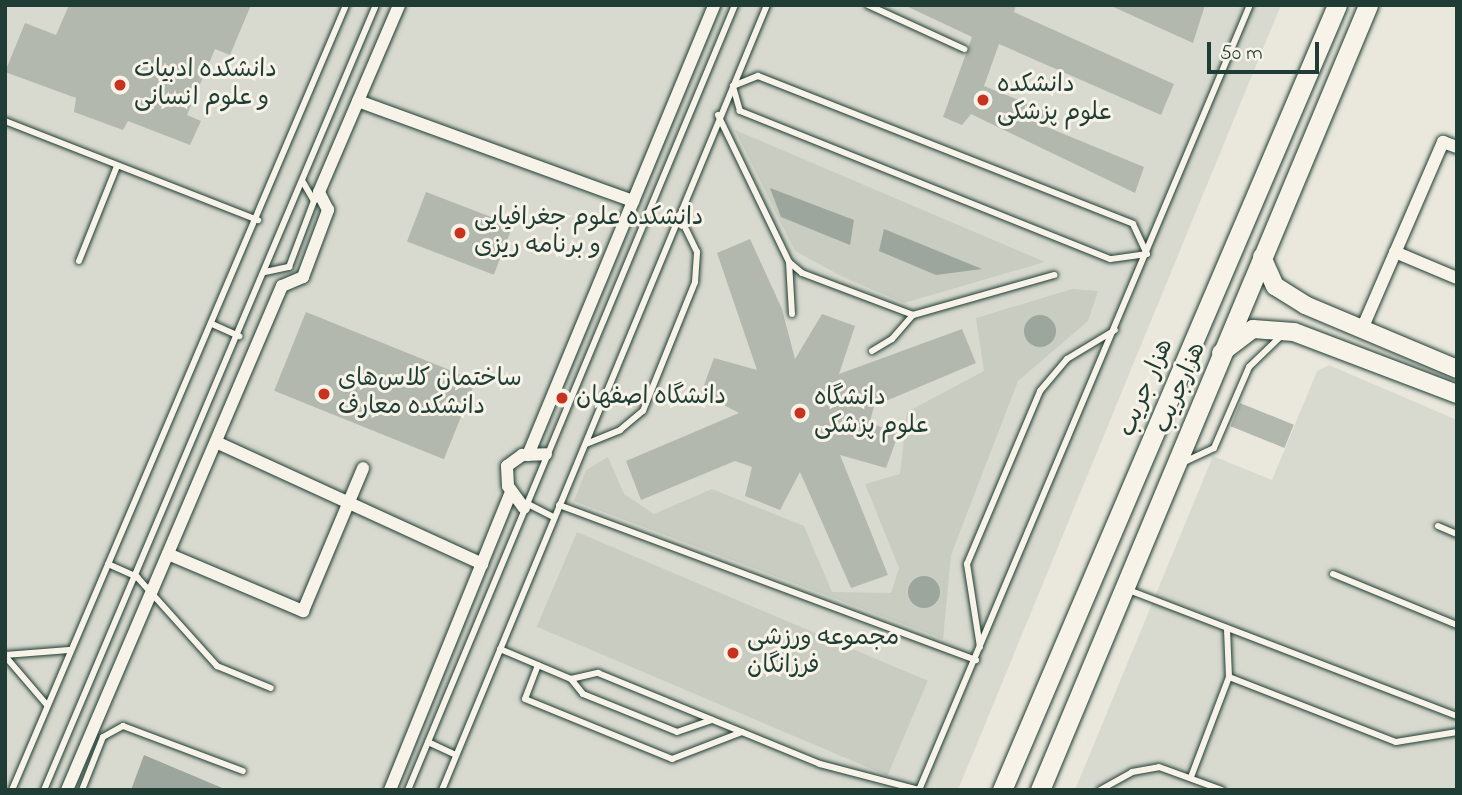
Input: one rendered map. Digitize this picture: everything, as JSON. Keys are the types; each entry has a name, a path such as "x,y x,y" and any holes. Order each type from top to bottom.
{"main road":[{"name":"هزار جریب","path":"1002,790 1337,5"},
{"name":"هزارجریب","path":"1040,790 1368,6"},
{"path":"1262,257 1275,286 1305,305 1457,369"},
{"path":"1221,353 1253,329 1286,332 1457,394"}],"street":[{"path":"67,790 282,286 303,276 328,210 320,192 399,5"},
{"path":"528,455 714,5"},
{"path":"358,101 633,201"},
{"path":"1362,329 1443,142 1457,148"},
{"path":"1395,253 1457,278"},
{"path":"216,442 482,564"},
{"path":"525,506 512,492 507,466 528,455 546,454"},
{"path":"169,554 303,611 363,468"},
{"path":"390,790 512,492"}],"lane":[{"path":"12,790 69,650 258,220 346,5"},
{"path":"44,790 239,336 376,5"},
{"path":"408,790 735,5"},
{"path":"442,790 586,444 718,115 767,5"},
{"path":"868,5 964,49"},
{"path":"571,679 598,673 820,764 919,790 1117,329 1250,5"},
{"path":"733,86 758,76 1133,224 1147,254"},
{"path":"733,86 740,111 1110,259 1147,254"},
{"path":"718,115 789,262 792,314"},
{"path":"5,121 258,220"},
{"path":"79,261 117,166"},
{"path":"265,272 289,267 314,201 303,182"},
{"path":"586,444 620,430 643,411 699,267 679,215"},
{"path":"789,262 802,273 913,315"},
{"path":"872,351 892,339 913,315 1054,275"},
{"path":"212,324 239,336"},
{"path":"981,649 967,564 1035,404 1067,359 1117,329"},
{"path":"1174,467 1214,448 1249,367 1286,332"},
{"path":"559,505 976,660"},
{"path":"525,506 554,517"},
{"path":"1438,526 1457,534"},
{"path":"108,564 137,577 217,666 271,688"},
{"path":"1333,574 1457,625"},
{"path":"1124,588 1227,629 1252,633 1457,716"},
{"path":"1191,777 1230,677 1227,629"},
{"path":"500,649 571,679 583,694 677,732 712,720"},
{"path":"5,655 69,650"},
{"path":"5,655 47,705"},
{"path":"538,665 525,699 673,759 742,732"},
{"path":"1230,677 1396,742 1457,732"},
{"path":"82,790 103,737 123,726 243,771"},
{"path":"428,742 456,755"},
{"path":"1100,790 1132,772 1159,767 1223,790"}],"shaded area":[{"name":"دانشگاه اصفهان","path":"5,5 1281,5 958,790 5,790"},
{"path":"735,130 1045,262 904,303 843,277 795,251"},
{"path":"770,188 854,220 850,245 781,217"},
{"path":"884,229 982,269 936,275 879,251"},
{"path":"1072,289 1098,291 1088,321 1018,381 951,555 943,639 574,501 586,470 608,457 624,494 654,514 712,489 804,526 832,592 891,593 899,568 865,484 900,474 907,412 984,371 976,318"},
{"path":"1040,315 1051,320 1056,331 1051,342 1040,347 1029,342 1024,331 1029,320"},
{"path":"1329,365 1457,420 1457,790 1075,790 1213,456 1272,480 1317,371"},
{"name":"مجموعه ورزشی فرزانگان","path":"577,532 928,681 887,776 537,627"},
{"path":"924,576 935,581 940,592 935,603 924,608 913,603 908,592 913,581"},
{"path":"144,755 227,790 131,790"}],"building":[{"name":"دانشکده ادبیات و علوم انسانی","path":"69,5 251,5 230,55 215,49 187,115 201,121 190,145 128,121 123,130 74,112 76,98 5,72 25,23 56,35"},
{"name":"دانشکده علوم پزشکی","path":"904,5 1016,5 1014,12 1174,84 1161,115 999,44 984,86 1051,113 1042,125 1144,167 1135,193 971,114 962,125 943,117 972,37"},
{"name":"دانشکده علوم پزشکی","path":"1109,5 1205,5 1193,43"},
{"name":"دانشکده علوم جغرافیایی و برنامه ریزی","path":"426,192 513,225 494,275 407,241"},
{"name":"دانشگاه علوم پزشکی","path":"750,239 782,309 795,359 822,314 855,326 839,374 962,329 976,363 874,406 870,422 898,435 886,468 840,455 888,575 851,588 800,472 780,510 745,496 752,467 735,461 641,500 626,461 739,413 701,393 714,358 757,370 717,253"},
{"path":"306,312 476,381 444,459 274,391"},
{"path":"1240,403 1294,425 1284,448 1231,426"}],"place":[{"name":"دانشکده ادبیات و علوم انسانی","path":"120,85"},
{"name":"دانشکده علوم پزشکی","path":"983,100"},
{"name":"دانشکده علوم جغرافیایی و برنامه ریزی","path":"460,233"},
{"name":"ساختمان کلاس‌های دانشکده معارف","path":"324,394"},
{"name":"دانشگاه اصفهان","path":"562,398"},
{"name":"دانشگاه علوم پزشکی","path":"800,413"},
{"name":"مجموعه ورزشی فرزانگان","path":"733,653"}]}
